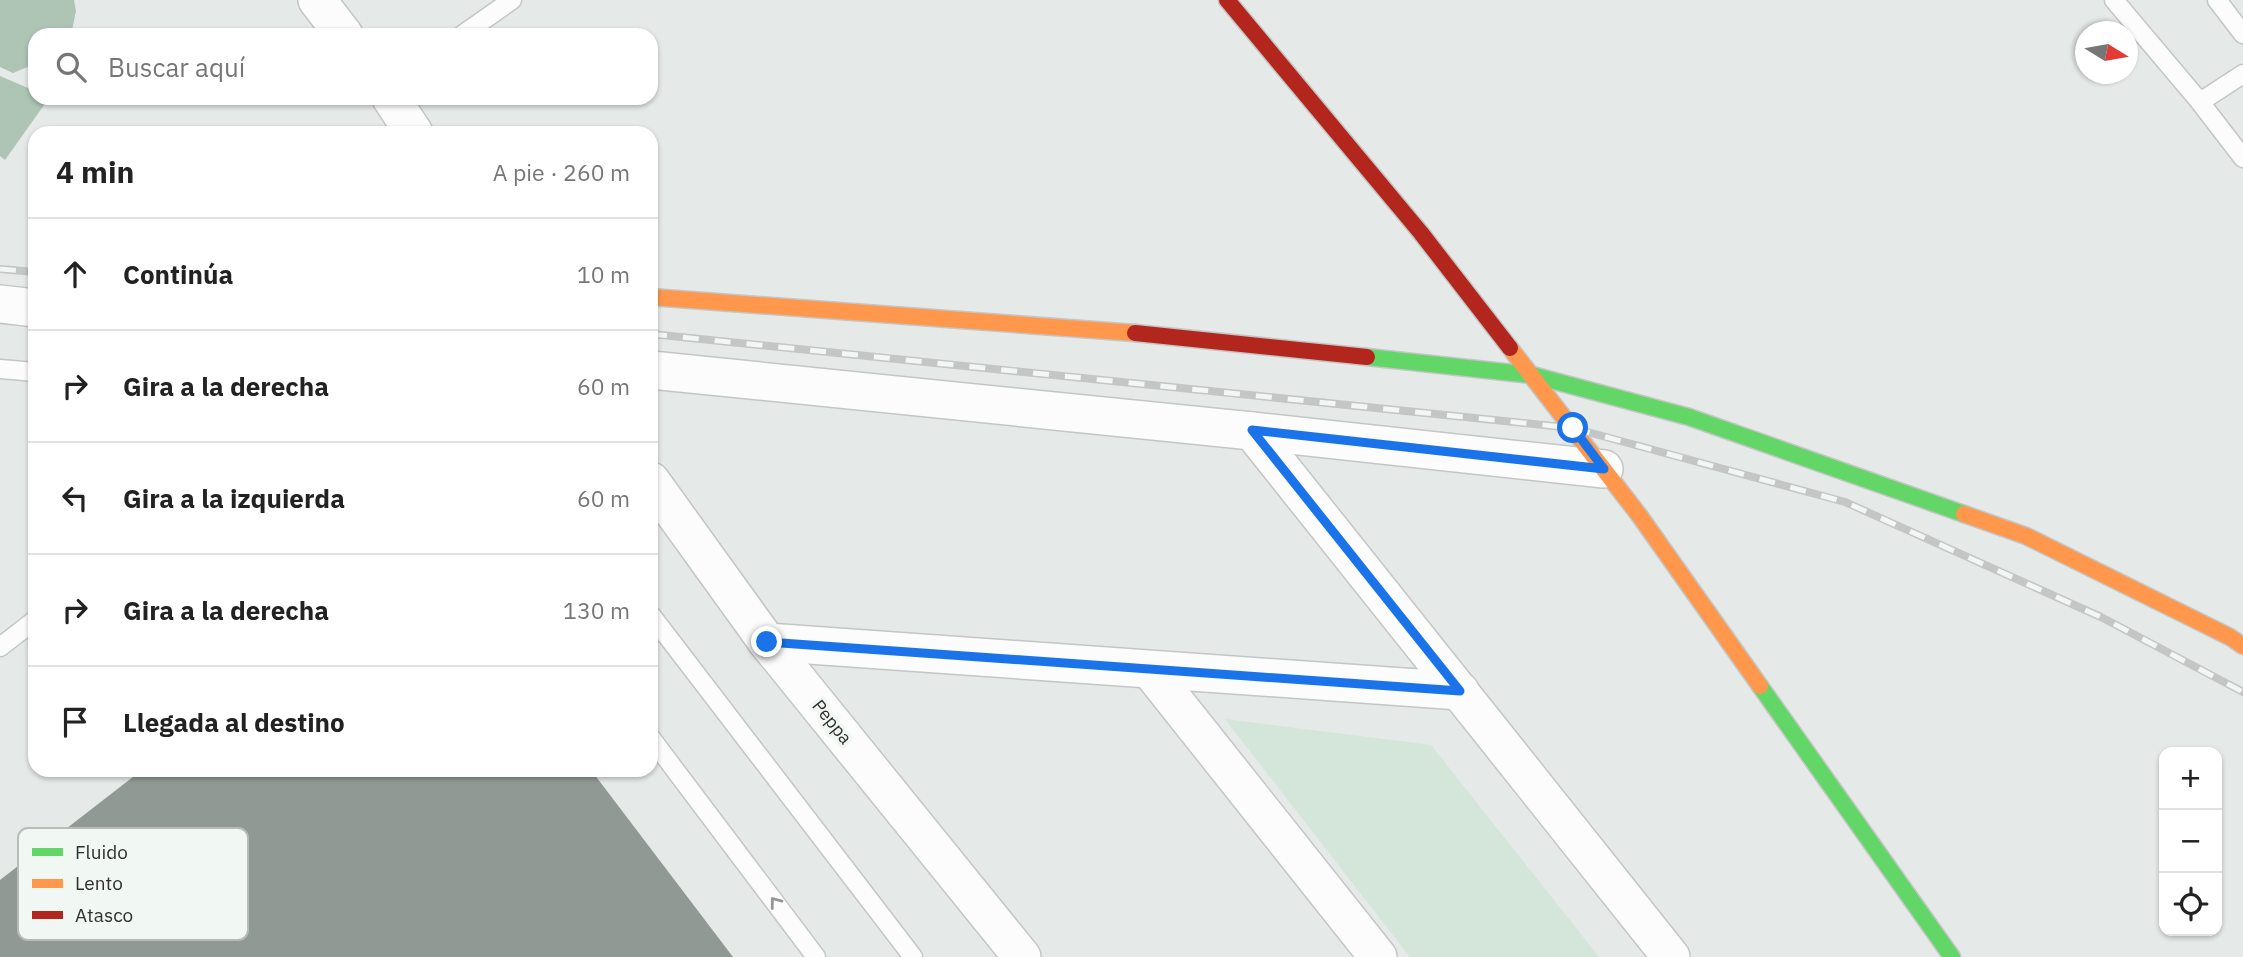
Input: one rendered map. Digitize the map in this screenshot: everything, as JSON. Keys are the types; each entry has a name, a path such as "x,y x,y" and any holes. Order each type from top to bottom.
{"street":[{"path":"317,0 339,28"},
{"path":"1227,0 1421,233 1639,515 1952,957"},
{"path":"396,105 409,126"},
{"path":"658,298 1170,336 1532,375 1689,417 2026,536 2230,637 2243,646"},
{"path":"0,304 28,307"},
{"path":"658,371 1252,430 1604,469"},
{"path":"1252,430 1671,957"},
{"name":"Peppa","path":"658,491 767,642 1022,957"},
{"path":"767,642 1460,691"},
{"path":"1150,670 1378,957"}],"lane":[{"path":"472,28 512,0"},
{"path":"2115,0 2243,158"},
{"path":"2217,0 2243,34"},
{"path":"2200,102 2243,74"},
{"path":"0,369 28,371"},
{"path":"658,624 913,957"},
{"path":"0,647 28,625"},
{"path":"658,747 816,957"}],"shaded area":[{"path":"0,0 74,0 76,11 72,28 28,28 28,67 13,73 0,67"},
{"path":"0,76 28,88 28,105 44,105 5,160 0,156"},
{"path":"1225,719 1431,745 1599,957 1410,957"}],"building":[{"path":"133,777 596,777 733,957 0,957 0,880 18,866 18,940 248,940 248,828 67,828"}],"railway":[{"path":"0,269 28,271"},
{"path":"658,335 1573,428 1845,502 2101,617 2243,692"}],"traffic: fast":[{"path":"1367,357 1532,375 1689,417 1964,514"},
{"path":"1760,686 1952,957"}],"traffic: slow":[{"path":"658,298 1135,333"},
{"path":"1510,348 1639,515 1760,686"},
{"path":"1964,514 2026,536 2230,637 2243,646"}],"traffic: jam":[{"path":"1227,0 1421,233 1510,348"},
{"path":"1135,333 1367,357"}],"route":[{"path":"767,642 1460,691 1252,430 1604,469 1573,428"}]}
